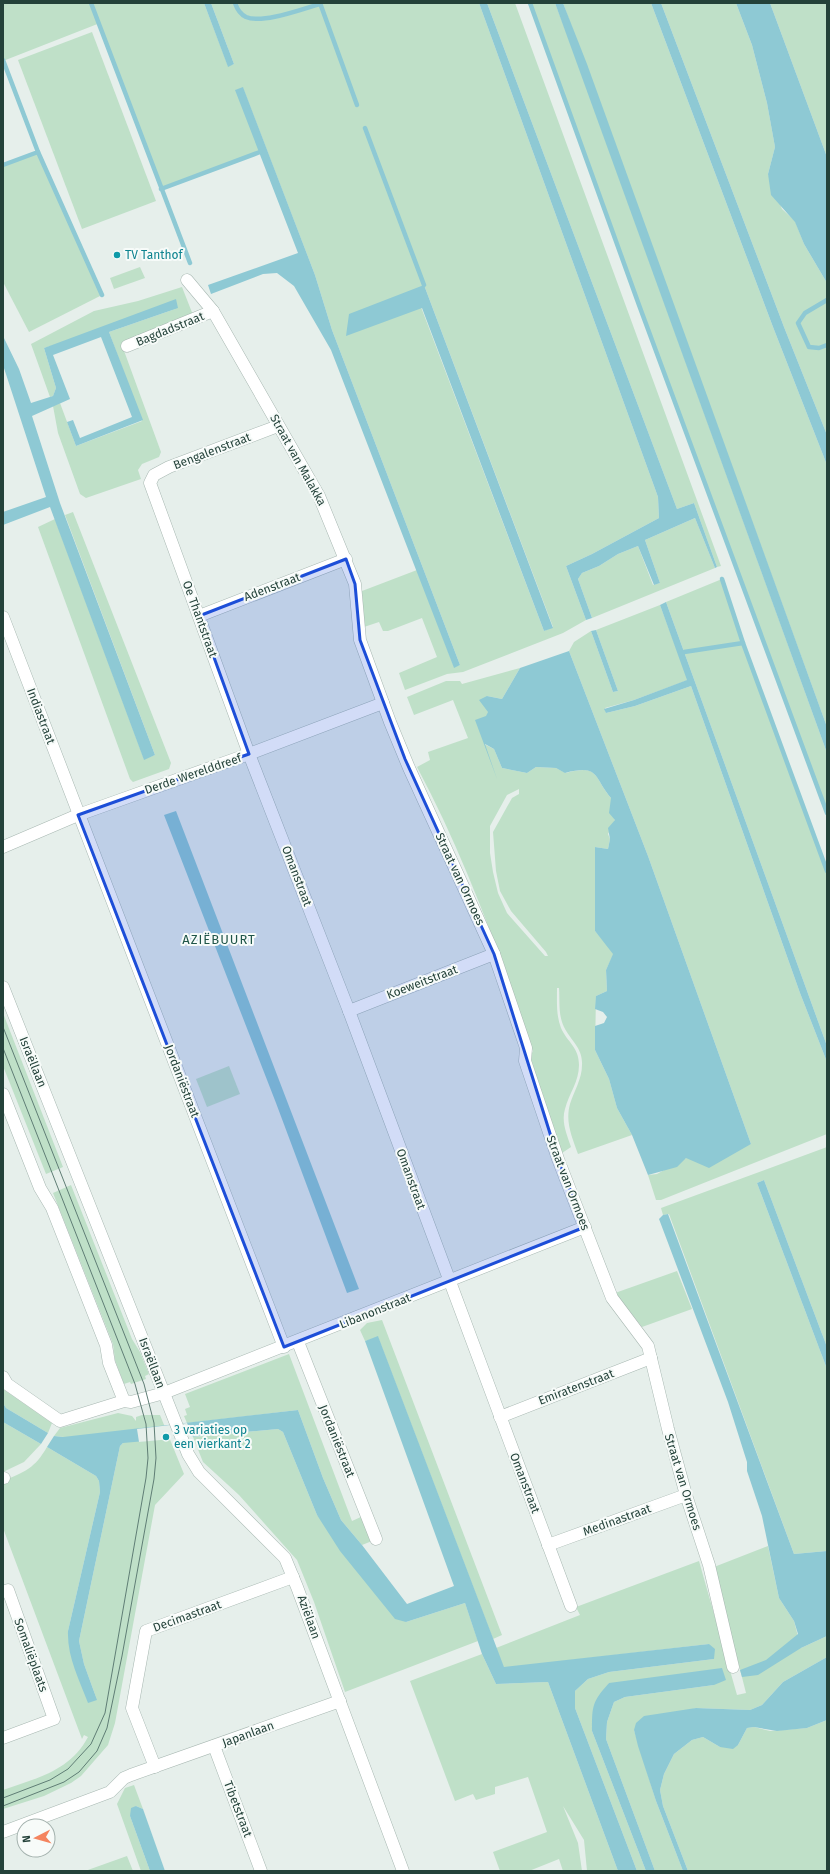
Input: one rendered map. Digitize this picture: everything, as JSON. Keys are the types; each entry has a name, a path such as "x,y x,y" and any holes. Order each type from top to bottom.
{"street":[{"name":"Straat van Malakka","path":"187,280 213,311 319,496 355,584 360,640 383,703"},
{"name":"Bagdadstraat","path":"127,346 213,311"},
{"name":"Bengalenstraat","path":"150,483 154,475 169,467 278,426"},
{"name":"Oe Thantstraat","path":"150,483 249,754"},
{"name":"Adenstraat","path":"199,616 346,559"},
{"name":"Indiastraat","path":"3,617 78,816"},
{"name":"Derde Werelddreef","path":"3,847 78,816 249,754 383,703"},
{"name":"Straat van Ormoes","path":"383,703 405,759 494,954 526,1048 526,1061 558,1159 612,1298 648,1346 686,1495 709,1565 734,1668"},
{"name":"Omanstraat","path":"249,754 349,1011 448,1281 571,1606"},
{"name":"Jordaniëstraat","path":"78,816 284,1347"},
{"name":"Koeweitstraat","path":"349,1011 494,954"},
{"name":"Israëllaan","path":"3,987 164,1393 131,1402 124,1401 60,1421 7,1384 3,1377"},
{"path":"3,1094 40,1188 52,1208 106,1346 109,1363 124,1401"},
{"name":"Libanonstraat","path":"164,1393 298,1342 448,1281 586,1228"},
{"name":"Jordaniëstraat","path":"298,1342 376,1539"},
{"name":"Emiratenstraat","path":"500,1417 651,1358"},
{"name":"Aziëlaan","path":"164,1393 183,1442 199,1472 285,1558 403,1871"},
{"name":"Medinastraat","path":"548,1545 686,1495"},
{"name":"Decimastraat","path":"155,1767 132,1708 146,1631 293,1577"},
{"name":"Somaliëplaats","path":"3,1738 54,1719 6,1591"},
{"name":"Japanlaan","path":"3,1832 110,1792 124,1778 340,1701"},
{"name":"Tibetstraat","path":"214,1746 261,1871"}],"highlighted area":[{"path":"346,559 355,584 360,640 405,759 494,954 558,1159 585,1227 284,1347 78,815 249,754 199,616"}],"green space":[{"path":"3,3 204,3 228,66 234,64 211,3 479,3 658,497 659,518 592,554 566,566 586,620 563,633 463,672 447,674 405,690 399,673 437,657 422,618 388,631 383,631 379,622 364,627 362,591 417,570 454,667 460,665 332,330 315,275 243,88 236,90 260,152 161,189 100,23 3,61","holes":["424,285 553,627 544,631 421,307 346,335"]},
{"path":"487,3 515,3 721,566 717,567 694,503 677,509"},
{"path":"530,3 555,3 573,50 827,753 827,813 639,305"},
{"path":"563,3 651,3 773,327 827,465 827,727"},
{"path":"661,3 736,3 752,45 767,103 775,147 768,174 782,209 795,221 804,244 827,283 827,435 784,327"},
{"path":"770,3 827,3 827,157"},
{"path":"92,32 156,201 82,229 18,60"},
{"path":"38,152 102,295 29,332 3,282 3,165"},
{"path":"140,267 145,278 114,289 110,278"},
{"path":"182,287 193,315 123,348 161,452 159,457 142,464 138,470 141,479 86,498 80,494 58,433 53,406 60,403 76,446 142,421 109,332 178,308 44,348 56,388 53,396 50,397 31,344 94,311 138,301"},
{"path":"73,512 171,763 169,769 133,782 130,779 38,527 55,519 144,759 155,755 65,515"},
{"path":"695,518 715,568 592,618 578,579 582,573 599,566 618,554 638,546 653,585 660,583 645,540"},
{"path":"722,579 743,643 827,871 827,1046 666,602"},
{"path":"660,605 688,680 634,700 605,708 606,713 635,706 691,686 800,993 827,1062 827,1134 661,1200 656,1200 648,1175 657,1174 686,1158 751,1144 648,856 569,651 574,642 591,631 613,692 618,691 596,630"},
{"path":"520,668 502,699 487,696 488,712 484,744 494,749 502,768 527,773 536,767 556,768 566,773 585,770 590,771 598,778 605,791 611,798 611,809 615,820 608,834 610,839 608,849 595,847 595,931 614,953 606,970 607,991 596,996 595,1050 609,1079 617,1108 632,1135 578,1154 570,1129 568,1117 570,1104 581,1075 582,1059 579,1049 562,1022 560,1013 559,988 557,988 557,1003 559,1023 563,1033 575,1049 579,1065 576,1082 564,1114 565,1128 571,1147 562,1153 530,1057 533,1051 481,906 451,836 417,767 430,760 428,752 468,738 453,700 414,715 407,697 446,681 460,681 462,684","holes":["519,789 519,794 512,798 493,832 496,871 500,891 511,911 548,956 545,956 507,913 498,893 493,872 490,853 490,826 507,795"]},
{"path":"3,1013 63,1167 46,1174 3,1066"},
{"path":"229,1066 240,1094 207,1107 196,1079"},
{"path":"827,1147 827,1347 764,1180 757,1183 827,1369 827,1551 794,1554 669,1214 663,1215 661,1208"},
{"path":"71,1185 132,1339 140,1352 149,1374 145,1376 146,1379 131,1384 130,1382 124,1384 115,1360 113,1344 53,1193"},
{"path":"677,1271 692,1309 642,1327 615,1293"},
{"path":"382,1320 502,1635 493,1639 378,1337 365,1341 360,1330 367,1323"},
{"path":"289,1354 352,1521 363,1516 372,1541 362,1545 341,1520 323,1478 298,1410 187,1423 184,1416 187,1415 185,1409 190,1407 185,1394"},
{"path":"3,1389 52,1423 48,1433 6,1408 3,1403"},
{"path":"118,1413 132,1416 136,1421 136,1417 142,1415 160,1415 184,1474 155,1505 115,1723 108,1745 81,1776 71,1783 44,1796 3,1809 3,1790 40,1777 62,1766 81,1749 88,1737 84,1735 82,1739 3,1528 3,1481 34,1465 47,1447 96,1476 99,1481 100,1492 68,1631 97,1700 84,1664 79,1641 120,1446 123,1443 54,1436 60,1428"},
{"path":"3,1422 41,1444 24,1462 3,1472"},
{"path":"278,1429 283,1432 317,1515 406,1622 465,1603 478,1641 345,1692 314,1602 297,1560 239,1495 203,1462 193,1437"},
{"path":"768,1546 779,1598 794,1621 801,1648 827,1636 827,1657 783,1682 762,1705 750,1710 696,1708 634,1730 656,1801 683,1871 655,1871 606,1739 607,1722 614,1702 625,1697 714,1685 609,1683 592,1731 646,1871 637,1871 575,1708 575,1691 588,1679 609,1672 714,1659 709,1644 504,1668 496,1648 580,1615 576,1607 699,1561 737,1695 746,1693 714,1567"},
{"path":"482,1654 496,1684 548,1682 618,1871 587,1871 584,1840 563,1806 578,1843 582,1871 563,1871 559,1859 529,1871 500,1871 493,1852 547,1832 528,1777 495,1787 495,1794 476,1800 473,1794 455,1801 410,1681"},
{"path":"827,1720 827,1871 688,1871 663,1806 660,1790 664,1774 674,1754 692,1740 703,1737 720,1747 738,1745 747,1728 754,1727 770,1731 807,1728"},
{"path":"134,1785 143,1809 136,1806 130,1816 150,1871 141,1871 117,1804 125,1788"},
{"path":"127,1856 133,1871 85,1871"}],"water":[{"path":"204,3 211,3 234,64 228,67"},
{"path":"479,3 487,3 677,509 694,503 717,567 715,568 695,518 645,540 660,583 654,585 638,546 618,554 599,566 582,573 578,579 592,618 586,620 566,566 592,554 659,518 658,497"},
{"path":"555,3 563,3 587,64 827,727 827,753"},
{"path":"651,3 661,3 784,327 827,435 827,465 773,327"},
{"path":"736,3 770,3 827,157 827,283 804,244 795,222 771,195 768,174 775,147 767,103 752,45"},
{"path":"243,87 315,275 332,330 460,665 454,668 331,350 294,286 277,273 263,274 211,294 208,285 298,253 235,90"},
{"path":"424,285 553,628 544,631 422,308 346,336 349,314"},
{"path":"176,299 178,308 109,332 143,420 76,446 67,422 73,420 80,438 132,417 101,337 53,355 70,399 32,416 60,503 155,755 144,760 50,507 3,525 3,512 46,497 3,365 3,336 19,369 31,403 53,396 56,388 44,348"},
{"path":"666,602 827,1046 827,1062 800,993 691,686 635,706 606,713 604,709 634,700 687,680 660,605"},
{"path":"596,630 618,691 613,692 591,631"},
{"path":"569,651 648,856 751,1144 709,1168 686,1158 677,1167 648,1175 632,1135 617,1108 609,1079 595,1050 595,1026 604,1023 607,1017 603,1012 595,1009 596,996 607,991 606,970 613,954 595,931 595,847 608,849 610,839 608,828 615,820 609,813 611,798 605,791 598,778 590,771 584,770 565,773 556,768 536,767 527,773 502,768 494,749 485,744 497,779 475,720 486,716 488,712 479,700 487,696 502,699 520,668"},
{"path":"176,811 359,1289 347,1293 276,1103 164,815"},
{"path":"764,1180 827,1347 827,1369 757,1183"},
{"path":"668,1214 794,1554 827,1551 827,1636 801,1648 758,1675 742,1677 740,1670 766,1660 798,1634 794,1621 779,1598 762,1516 747,1471 747,1462 728,1402 659,1219 663,1215"},
{"path":"378,1336 504,1667 709,1644 715,1649 714,1659 609,1672 588,1679 575,1691 575,1708 637,1871 618,1871 548,1682 496,1684 482,1654 465,1603 406,1622 395,1619 340,1551 317,1515 283,1432 278,1429 123,1443 120,1446 79,1641 84,1664 97,1700 88,1703 77,1677 69,1650 68,1631 100,1492 99,1481 96,1476 47,1447 54,1436 63,1437 298,1410 323,1478 341,1520 407,1604 454,1586 365,1341"},
{"path":"3,1403 6,1408 48,1433 41,1444 3,1422"},
{"path":"827,1657 827,1720 807,1728 777,1731 754,1727 747,1728 738,1745 733,1749 720,1747 703,1737 692,1740 674,1754 664,1774 660,1790 663,1806 688,1871 683,1871 656,1801 638,1746 634,1730 636,1723 644,1716 696,1708 750,1710 762,1705 783,1682"},
{"path":"722,1668 726,1680 714,1685 625,1697 614,1702 607,1722 606,1739 655,1871 646,1871 592,1731 594,1705 599,1695 609,1683"},
{"path":"136,1806 143,1809 165,1871 150,1871 130,1816 131,1808"}],"pier":[{"path":"187,1423 193,1437 139,1442 137,1429"}],"waterway":[{"path":"91,3 190,263"},
{"path":"235,3 242,14 253,19 283,15 320,4"},
{"path":"320,3 357,105"},
{"path":"530,3 639,305 827,813"},
{"path":"3,60 38,152 3,165"},
{"path":"365,128 424,285"},
{"path":"38,152 102,295"},
{"path":"161,189 260,152"},
{"path":"827,300 805,313 798,323 809,347 819,348 827,345"},
{"path":"684,652 743,643 722,579"},
{"path":"743,643 827,871"}],"tram line":[{"path":"3,1027 144,1384 154,1423 156,1458 154,1479 122,1656 107,1728 97,1751 79,1772 64,1782 3,1806"},
{"path":"3,1048 135,1384 146,1424 148,1458 146,1478 105,1713 91,1744 68,1769 50,1780 3,1798"}],"place":[{"name":"TV Tanthof","path":"117,255"},
{"name":"3 variaties op een vierkant 2","path":"166,1437"}],"district":[{"name":"AZIËBUURT","path":"219,939"}]}
